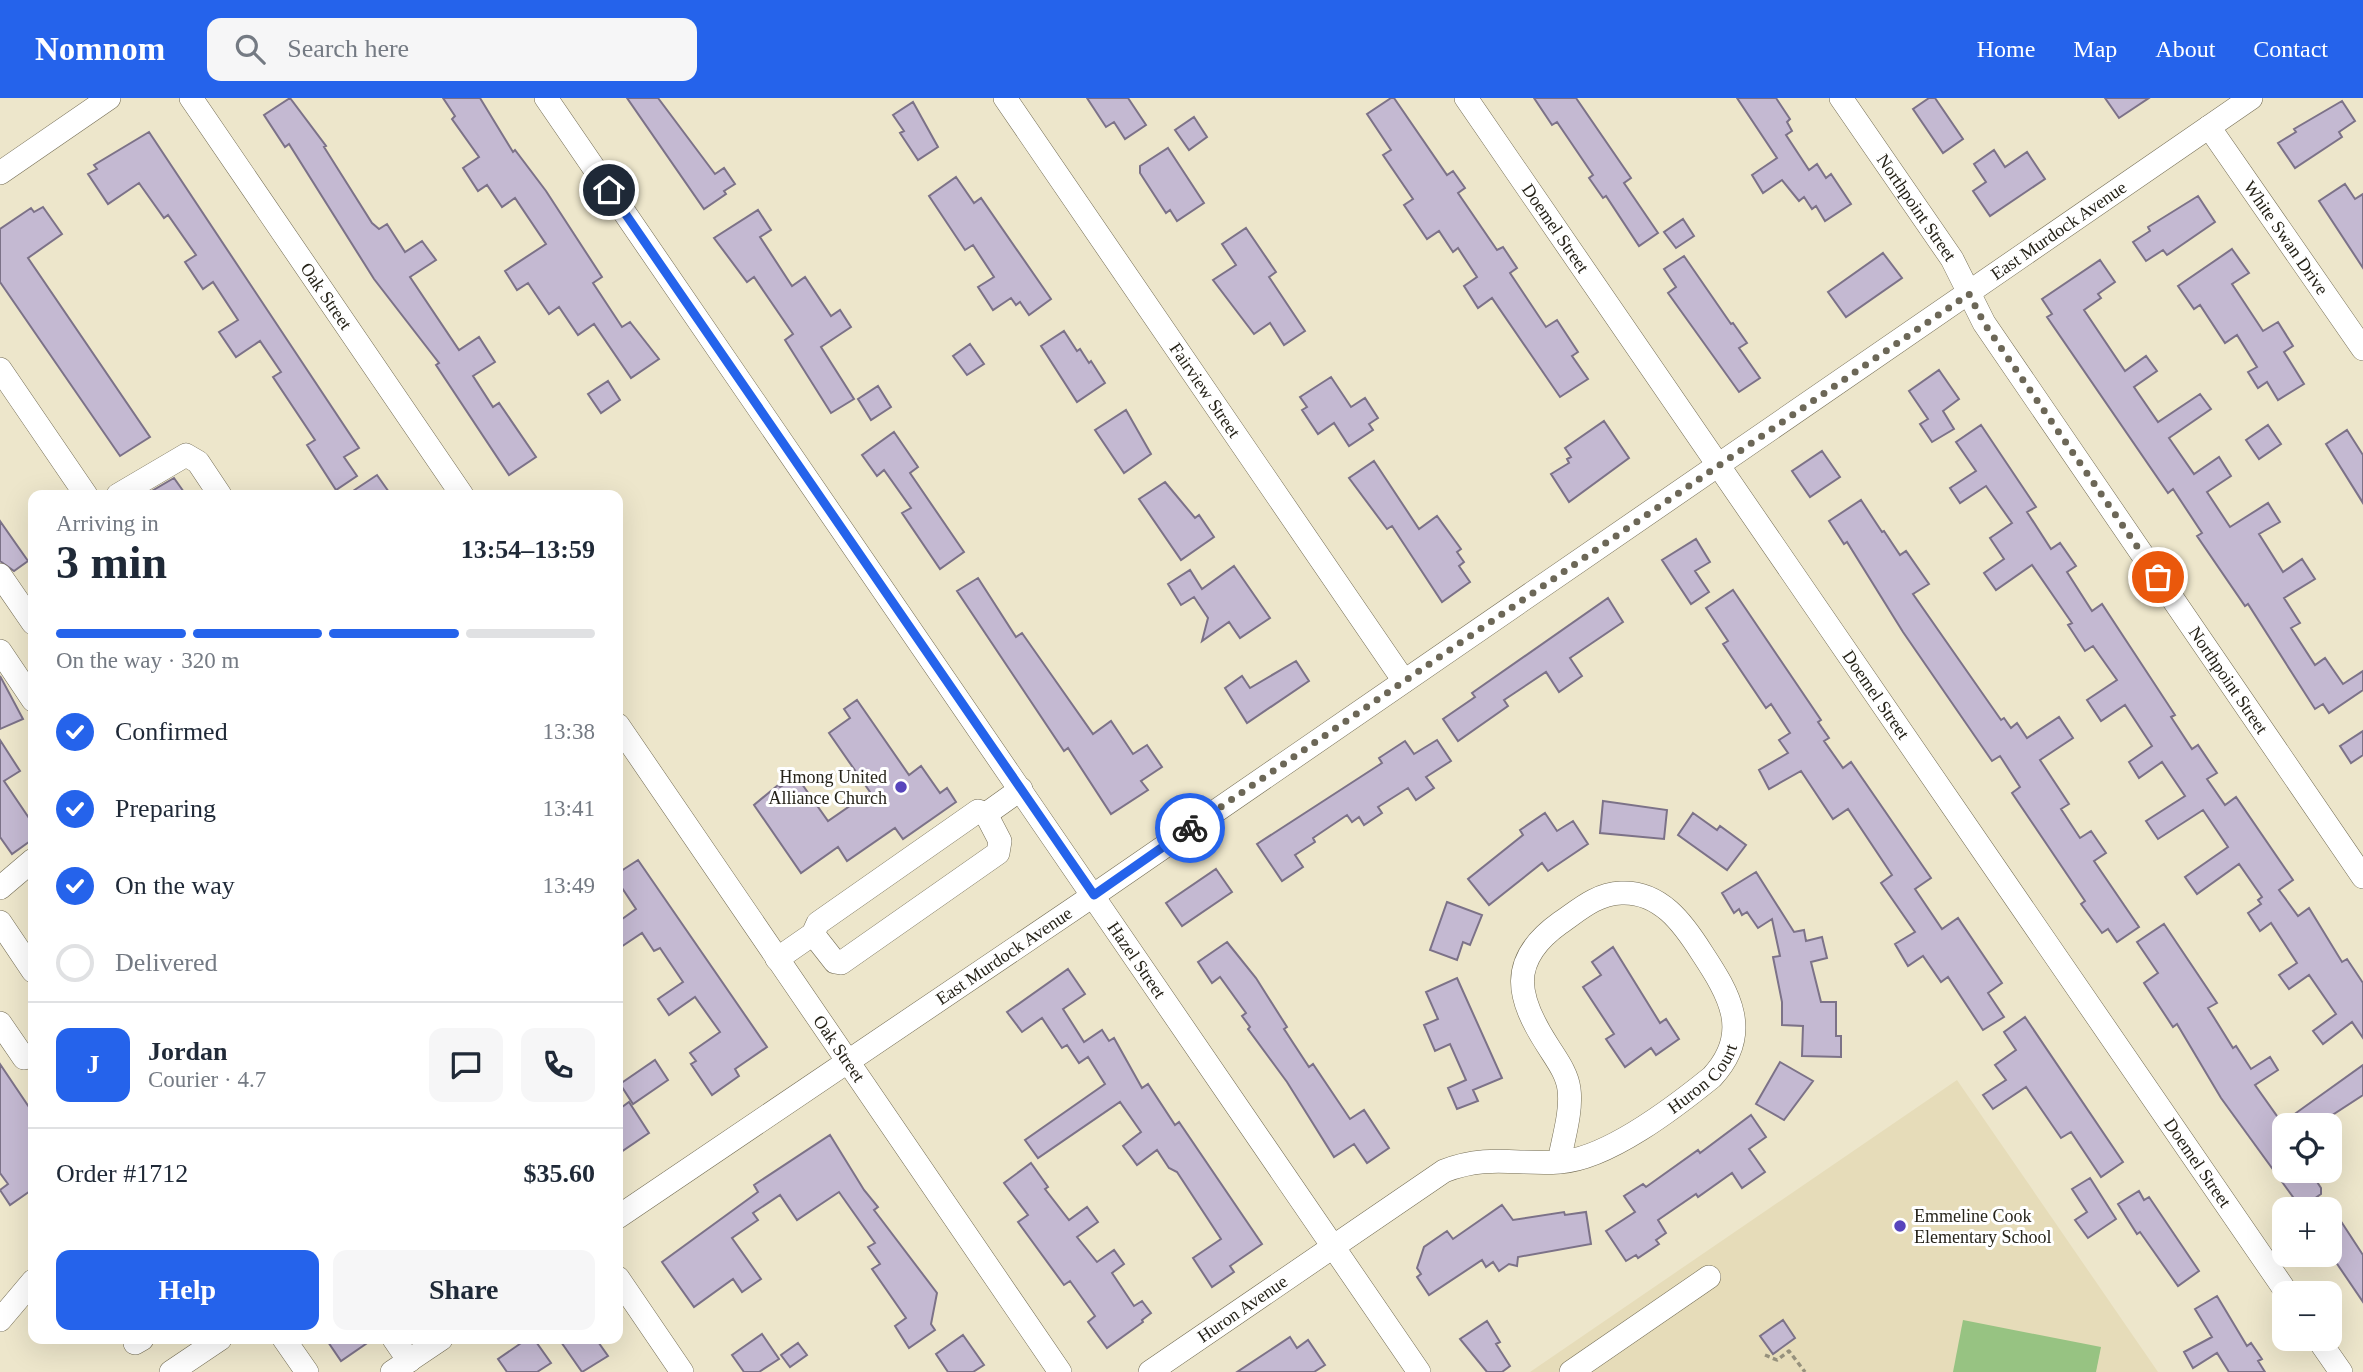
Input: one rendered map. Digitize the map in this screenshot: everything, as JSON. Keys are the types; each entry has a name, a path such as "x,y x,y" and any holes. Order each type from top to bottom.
{"street":[{"path":"0,173 109,98"},
{"name":"Oak Street","path":"191,98 459,490"},
{"name":"Hazel Street","path":"546,98 1419,1372"},
{"name":"Fairview Street","path":"1005,98 1404,681"},
{"name":"Doemel Street","path":"1466,98 2279,1281"},
{"name":"Northpoint Street","path":"1841,98 1952,259 1984,323 2363,877"},
{"name":"East Murdock Avenue","path":"623,1214 1094,895 1969,294 2248,99"},
{"name":"White Swan Drive","path":"2209,127 2363,349"},
{"path":"0,369 83,490"},
{"path":"126,490 186,455 198,462 217,490"},
{"path":"0,575 28,616"},
{"path":"0,650 28,692"},
{"name":"Oak Street","path":"623,732 1060,1372"},
{"path":"986,814 1021,789"},
{"path":"777,959 813,934 818,923 978,811 986,814 1000,841 998,853 841,964 835,962 813,934"},
{"path":"0,888 28,864"},
{"name":"Huron Court","path":"1335,1247 1444,1171 1456,1166 1487,1159 1559,1162 1585,1158 1614,1146 1712,1077 1724,1063 1731,1048 1732,1014 1728,993 1678,918 1664,906 1632,893 1618,893 1590,902 1541,938 1523,969 1521,984 1526,1009 1564,1072 1569,1087 1559,1162"},
{"path":"0,922 28,964"},
{"path":"0,1023 28,1058"},
{"name":"Huron Avenue","path":"1150,1372 1335,1247"},
{"path":"1571,1372 1709,1277"},
{"path":"623,1285 682,1372"},
{"path":"0,1320 8,1315 28,1287"},
{"path":"171,1372 213,1344"},
{"path":"287,1344 307,1372"},
{"path":"395,1344 400,1366 433,1344"},
{"path":"2326,1351 2341,1372"}],"path":[{"path":"1765,1355 1777,1360 1790,1351 1805,1372"}],"shaded area":[{"name":"Emmeline Cook Elementary School","path":"1957,1080 2158,1372 1530,1372"}],"green space":[{"path":"1963,1320 2101,1347 2096,1372 1953,1372"}],"building":[{"path":"290,98 326,146 324,147 372,223 379,229 387,224 405,252 422,241 436,260 410,277 459,350 479,337 495,362 473,376 493,407 499,403 536,457 509,475 436,365 439,363 374,279 289,144 285,147 264,115"},
{"path":"443,98 480,98 513,152 515,150 546,191 602,277 593,283 622,327 630,322 659,359 631,378 594,324 578,335 559,307 549,314 528,283 517,290 505,271 546,244 515,198 502,207 487,185 478,191 463,168 479,157 452,119 455,116"},
{"path":"627,98 658,98 715,174 724,168 735,184 724,191 726,194 704,209"},
{"path":"1087,98 1128,98 1146,125 1125,139 1114,122 1106,127"},
{"path":"1394,98 1447,175 1453,171 1465,188 1458,193 1497,250 1503,247 1517,268 1510,273 1546,327 1557,320 1578,352 1572,356 1588,379 1560,397 1492,298 1478,308 1464,286 1477,277 1458,248 1453,252 1439,231 1427,239 1404,205 1413,199 1383,155 1391,150 1367,114"},
{"path":"1534,98 1576,98 1631,178 1624,183 1658,233 1639,246 1606,196 1603,198 1589,178 1593,175 1557,122 1552,125"},
{"path":"1737,98 1776,98 1790,119 1787,122 1792,131 1786,135 1809,170 1817,164 1826,178 1831,174 1851,204 1825,221 1816,206 1812,209 1804,197 1799,201 1782,180 1763,193 1752,175 1777,158"},
{"path":"1929,98 1935,98 1963,139 1943,153 1913,109"},
{"path":"2105,98 2149,98 2119,118"},
{"path":"2342,101 2355,121 2339,132 2342,137 2295,168 2278,143 2296,132 2294,129"},
{"path":"913,102 938,147 918,160 900,133 904,131 893,115"},
{"path":"1194,117 1207,137 1189,150 1175,130"},
{"path":"149,132 359,448 344,457 357,476 336,490 307,445 315,440 273,377 281,372 260,341 236,357 219,332 238,320 213,282 203,289 185,262 196,255 168,215 164,218 139,183 108,204 88,174 97,169 94,165"},
{"path":"1168,148 1204,203 1177,221 1170,210 1166,213 1140,173 1140,166"},
{"path":"1994,150 2005,167 2027,152 2045,179 1990,216 1973,191 1986,182 1974,164"},
{"path":"956,177 974,203 981,198 1051,299 1029,315 1020,302 1016,305 1011,298 993,310 978,287 994,277 973,245 965,250 929,196"},
{"path":"2345,184 2355,199 2363,194 2363,268 2319,201"},
{"path":"2198,196 2215,222 2167,255 2163,250 2146,261 2133,242 2150,231 2148,227"},
{"path":"43,207 62,234 28,258 150,437 120,456 0,282 0,229 31,208 34,212"},
{"path":"758,210 771,230 760,237 792,286 805,277 831,316 840,310 851,327 821,347 854,399 831,413 785,340 793,334 754,277 747,282 714,238"},
{"path":"1683,219 1694,236 1676,248 1664,232"},
{"path":"1246,228 1276,272 1269,277 1305,331 1284,345 1270,323 1254,334 1213,280 1236,265 1222,244"},
{"path":"2232,249 2249,273 2232,284 2263,331 2278,322 2293,346 2284,352 2304,384 2278,400 2267,382 2258,388 2248,372 2257,367 2237,335 2225,343 2200,305 2194,309 2178,286"},
{"path":"1883,253 1902,278 1846,317 1828,292"},
{"path":"1684,256 1747,343 1739,348 1760,378 1739,392 1668,293 1676,287 1664,269"},
{"path":"2100,260 2115,282 2098,294 2101,298 2084,310 2125,371 2146,356 2157,371 2134,387 2158,422 2200,394 2211,409 2169,438 2194,474 2219,457 2231,476 2207,492 2230,527 2268,503 2280,522 2259,534 2283,572 2302,559 2315,579 2284,598 2300,623 2291,628 2315,665 2325,658 2343,684 2363,671 2363,690 2329,713 2323,704 2315,709 2248,604 2245,606 2197,536 2202,533 2173,489 2168,493 2047,317 2052,314 2042,299"},
{"path":"1064,331 1077,351 1080,349 1089,363 1091,361 1105,383 1077,402 1041,346"},
{"path":"970,344 984,364 967,375 953,356"},
{"path":"1939,370 1959,399 1943,411 1954,429 1932,442 1920,424 1928,419 1909,391"},
{"path":"1331,377 1351,407 1365,398 1378,418 1369,424 1373,430 1349,446 1334,423 1318,434 1302,410 1307,407 1300,397"},
{"path":"608,381 620,400 601,413 588,394"},
{"path":"878,386 891,407 871,420 858,399"},
{"path":"1126,410 1151,454 1124,473 1095,430"},
{"path":"1604,421 1629,458 1569,502 1551,474 1569,463 1567,459 1571,457 1565,448"},
{"path":"1981,425 2036,507 2027,512 2051,549 2060,543 2076,566 2067,572 2092,611 2102,604 2175,715 2171,717 2192,749 2198,745 2217,773 2207,779 2225,805 2236,797 2293,880 2279,890 2298,916 2309,908 2342,962 2347,959 2363,983 2363,1038 2352,1022 2323,1044 2313,1031 2336,1014 2309,975 2289,989 2279,975 2297,963 2271,923 2260,931 2248,913 2261,904 2258,900 2262,897 2239,864 2197,894 2185,877 2228,847 2203,810 2158,839 2146,821 2185,796 2162,762 2139,778 2129,762 2152,746 2125,705 2101,721 2087,700 2117,680 2093,646 2085,651 2068,625 2072,623 2032,565 1996,590 1984,573 2004,559 1990,538 2012,523 1986,486 1960,503 1950,488 1976,471 1956,442"},
{"path":"2268,425 2281,444 2259,459 2246,440"},
{"path":"2347,430 2363,455 2363,503 2326,444"},
{"path":"894,432 918,467 910,473 964,552 940,569 902,513 911,508 884,470 877,476 862,455"},
{"path":"1822,451 1840,477 1810,497 1792,471"},
{"path":"1374,461 1419,529 1437,516 1461,549 1457,552 1464,562 1459,566 1470,582 1442,602 1392,526 1387,529 1349,478"},
{"path":"377,475 388,490 354,490"},
{"path":"174,478 182,490 154,490"},
{"path":"1165,482 1195,518 1199,515 1214,537 1181,560 1139,499"},
{"path":"1861,500 1900,555 1906,551 1929,584 1913,594 2001,720 2004,718 2011,728 2017,723 2027,738 2059,717 2073,738 2040,760 2069,804 2061,809 2080,838 2091,831 2106,853 2094,861 2139,927 2117,942 2108,929 2102,933 2081,904 2085,901 2012,793 2020,787 2000,756 1992,761 1903,632 1847,542 1844,544 1829,521"},
{"path":"0,521 28,561 14,571 0,561"},
{"path":"1696,539 1710,562 1695,571 1709,592 1691,604 1662,560"},
{"path":"1234,566 1270,618 1240,638 1229,622 1202,641 1208,618 1194,597 1181,605 1168,584 1190,570 1202,589"},
{"path":"978,578 1016,637 1022,633 1093,734 1111,721 1133,754 1147,745 1162,767 1141,781 1148,790 1111,814 1068,748 1064,751 957,591"},
{"path":"1733,590 1821,720 1818,722 1829,738 1824,741 1843,768 1851,762 1931,878 1915,889 1942,929 1958,918 2002,983 1988,993 2004,1017 1983,1030 1948,977 1941,982 1923,956 1908,966 1895,944 1915,932 1881,883 1892,875 1848,809 1833,819 1801,771 1769,789 1759,770 1788,753 1779,740 1790,733 1771,704 1766,708 1723,644 1728,641 1706,608"},
{"path":"1608,598 1623,622 1570,658 1582,676 1559,692 1546,672 1504,700 1508,706 1458,741 1443,719 1475,697 1472,693"},
{"path":"1296,661 1309,681 1247,723 1225,688 1242,676 1250,688"},
{"path":"0,676 23,719 0,729"},
{"name":"Hmong United Alliance Church","path":"857,700 909,775 921,766 940,793 947,788 956,802 903,839 895,828 847,861 838,847 801,873 754,805 778,785 780,787 797,777 828,821 870,792 829,733 850,718 844,709"},
{"path":"2363,731 2363,755 2351,763 2340,746"},
{"path":"0,740 20,771 4,781 28,817 28,843 12,854 0,837"},
{"path":"1437,740 1451,761 1426,777 1434,788 1416,800 1408,788 1378,807 1382,813 1364,825 1359,817 1352,822 1347,815 1313,838 1315,842 1295,855 1303,867 1282,881 1257,844 1382,763 1379,758 1405,741 1414,754"},
{"path":"1603,801 1667,810 1664,839 1600,833"},
{"path":"1545,813 1557,831 1573,821 1588,844 1548,871 1542,863 1489,905 1468,879 1523,835 1520,830"},
{"path":"1693,813 1717,830 1720,826 1746,845 1727,870 1678,835"},
{"path":"638,860 767,1047 735,1069 739,1076 712,1095 691,1064 696,1061 690,1053 720,1032 695,997 669,1015 658,999 683,982 660,948 654,951 642,933 623,946 623,918 636,909 623,890 623,870"},
{"path":"1216,869 1232,892 1182,926 1166,903"},
{"path":"1756,872 1794,932 1804,930 1806,941 1822,937 1827,958 1811,962 1821,1002 1836,1002 1836,1036 1841,1036 1841,1057 1802,1056 1803,1026 1782,1025 1782,1002 1773,957 1780,956 1772,919 1758,928 1747,912 1742,915 1739,909 1734,913 1722,893"},
{"path":"1447,902 1482,915 1470,945 1463,942 1457,960 1430,950"},
{"path":"2164,924 2217,1003 2208,1008 2233,1048 2236,1046 2251,1069 2270,1057 2278,1070 2255,1085 2275,1113 2272,1113 2272,1168 2221,1098 2177,1024 2173,1027 2144,983 2158,973 2137,942"},
{"path":"1227,942 1256,978 1309,1067 1313,1064 1350,1119 1364,1110 1389,1148 1367,1163 1354,1144 1334,1157 1287,1082 1248,1029 1250,1027 1242,1016 1246,1013 1220,977 1212,983 1198,962"},
{"path":"1613,947 1660,1023 1666,1019 1679,1039 1656,1055 1651,1048 1625,1067 1606,1039 1614,1034 1583,987 1601,975 1592,962"},
{"path":"1068,969 1085,994 1063,1009 1084,1042 1102,1030 1109,1041 1114,1038 1142,1088 1148,1084 1175,1125 1179,1122 1262,1244 1230,1266 1234,1272 1212,1287 1193,1258 1221,1239 1177,1172 1169,1168 1157,1150 1137,1165 1123,1146 1141,1132 1120,1102 1038,1158 1025,1140 1105,1084 1088,1057 1079,1063 1067,1045 1062,1048 1042,1018 1022,1032 1007,1012"},
{"path":"1457,978 1502,1078 1473,1090 1478,1101 1457,1109 1448,1088 1466,1080 1450,1044 1435,1051 1424,1025 1438,1019 1426,992"},
{"path":"2025,1017 2123,1162 2101,1177 2071,1132 2061,1138 2026,1087 1993,1109 1983,1095 2006,1080 1995,1065 2016,1050 2004,1032"},
{"path":"655,1060 668,1080 633,1104 623,1089 623,1082"},
{"path":"1780,1062 1813,1081 1784,1120 1756,1104"},
{"path":"0,1064 28,1106 28,1192 10,1205 0,1190 8,1184 0,1173"},
{"path":"2363,1065 2363,1095 2335,1113 2296,1113"},
{"path":"629,1102 649,1133 623,1151 623,1106"},
{"path":"1751,1115 1766,1137 1749,1149 1765,1172 1742,1188 1732,1173 1698,1197 1696,1194 1658,1220 1666,1233 1656,1240 1659,1244 1638,1258 1636,1255 1626,1261 1606,1231 1635,1212 1624,1196 1643,1184 1646,1187 1698,1150 1700,1153"},
{"path":"830,1135 864,1190 878,1207 874,1210 937,1293 931,1324 935,1330 909,1348 895,1326 906,1318 872,1269 880,1264 868,1247 875,1243 839,1192 797,1220 780,1195 753,1213 758,1220 732,1238 761,1279 742,1292 733,1279 694,1307 662,1262 758,1192 754,1185"},
{"path":"1031,1163 1048,1187 1045,1189 1069,1220 1087,1207 1098,1222 1077,1237 1097,1262 1114,1250 1124,1264 1112,1273 1134,1306 1142,1301 1151,1313 1107,1348 1088,1322 1095,1316 1070,1281 1064,1285 1018,1222 1028,1215 1004,1183"},
{"path":"2090,1178 2116,1219 2088,1238 2075,1220 2087,1212 2072,1189"},
{"path":"2283,1183 2318,1183 2321,1188 2321,1194 2317,1197 2293,1197"},
{"path":"2139,1191 2144,1200 2149,1197 2199,1271 2178,1286 2140,1232 2137,1234 2118,1204"},
{"path":"1502,1205 1513,1220 1564,1212 1565,1215 1586,1212 1591,1244 1518,1257 1517,1266 1509,1264 1499,1271 1493,1262 1486,1267 1482,1260 1429,1295 1417,1277 1421,1274 1417,1268 1424,1247 1447,1231 1453,1239"},
{"path":"2342,1223 2363,1255 2363,1302 2339,1267 2342,1267"},
{"path":"2217,1296 2247,1346 2251,1343 2262,1359 2258,1361 2265,1372 2229,1372 2217,1353 2193,1368 2184,1352 2212,1337 2195,1309"},
{"path":"1783,1320 1795,1338 1773,1354 1760,1336"},
{"path":"1487,1321 1500,1342 1496,1344 1510,1366 1502,1372 1487,1372 1460,1339"},
{"path":"762,1334 779,1359 759,1372 744,1372 732,1355"},
{"path":"963,1335 984,1365 973,1372 948,1372 936,1354"},
{"path":"1290,1337 1297,1348 1308,1340 1325,1365 1314,1372 1237,1372"},
{"path":"798,1343 807,1355 790,1367 781,1355"},
{"path":"329,1344 366,1344 341,1361"},
{"path":"520,1344 538,1344 551,1363 537,1372 507,1372 498,1359"},
{"path":"562,1344 600,1344 608,1356 582,1372"}],"way so far":[{"path":"1190,828 1969,294 1984,323 2158,577"}],"place":[{"name":"Hmong United Alliance Church","path":"901,787"},
{"name":"Emmeline Cook Elementary School","path":"1900,1226"}],"route":[{"path":"609,190 1094,895 1190,828"}]}
